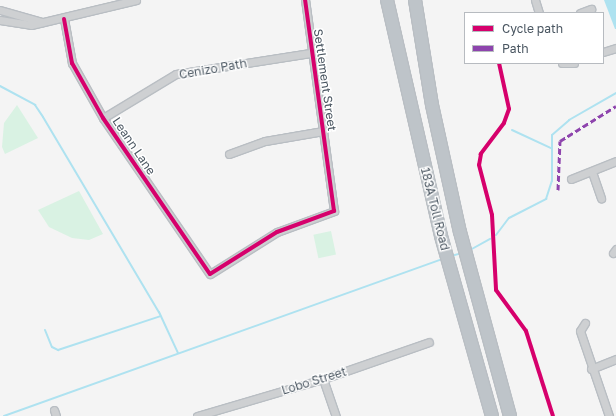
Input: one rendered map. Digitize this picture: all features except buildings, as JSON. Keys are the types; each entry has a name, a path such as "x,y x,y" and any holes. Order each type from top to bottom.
{"highway":[{"name":"183A Toll Road","path":"387,0 441,236 492,415"},
{"name":"183A Toll Road","path":"415,0 432,105 460,232 509,412"}],"street":[{"path":"0,20 31,25 64,19 136,0"},
{"name":"Settlement Street","path":"304,0 310,53 334,211"},
{"path":"535,0 539,12"},
{"path":"583,12 591,9"},
{"path":"0,10 42,22"},
{"name":"Leann Lane","path":"64,19 72,63 103,118 210,274 277,232 334,211"},
{"path":"604,52 616,48"},
{"name":"Cenizo Path","path":"103,118 176,74 310,53"},
{"path":"229,154 265,141 323,131"},
{"path":"571,179 592,172 616,161"},
{"path":"592,172 601,198"},
{"path":"585,323 580,331 608,416"},
{"name":"Lobo Street","path":"203,415 323,379 429,342"},
{"path":"591,368 616,359"},
{"path":"323,379 336,416"}],"green space":[{"path":"17,105 38,138 5,154 2,147 4,123"},
{"path":"79,191 103,234 89,240 72,238 49,227 38,210"},
{"path":"331,231 336,254 318,258 313,235"}],"water":[{"path":"604,0 616,0 616,29 615,29"}],"waterway":[{"path":"0,86 35,105 159,312 178,353"},
{"path":"496,235 509,218 546,199 552,181 552,135 569,120 616,93"},
{"path":"512,130 551,148"},
{"path":"470,250 490,239"},
{"path":"451,256 462,253"},
{"path":"4,416 443,259"},
{"path":"45,330 52,347 58,350 161,316"}],"marked path":[{"path":"558,190 560,141 616,106"}],"cycle path":[{"path":"64,19 72,63 103,118 210,274 277,232 334,211 305,0"},
{"path":"499,64 509,109 504,123 481,154 479,165 492,215 496,290 526,331 553,416"}]}
